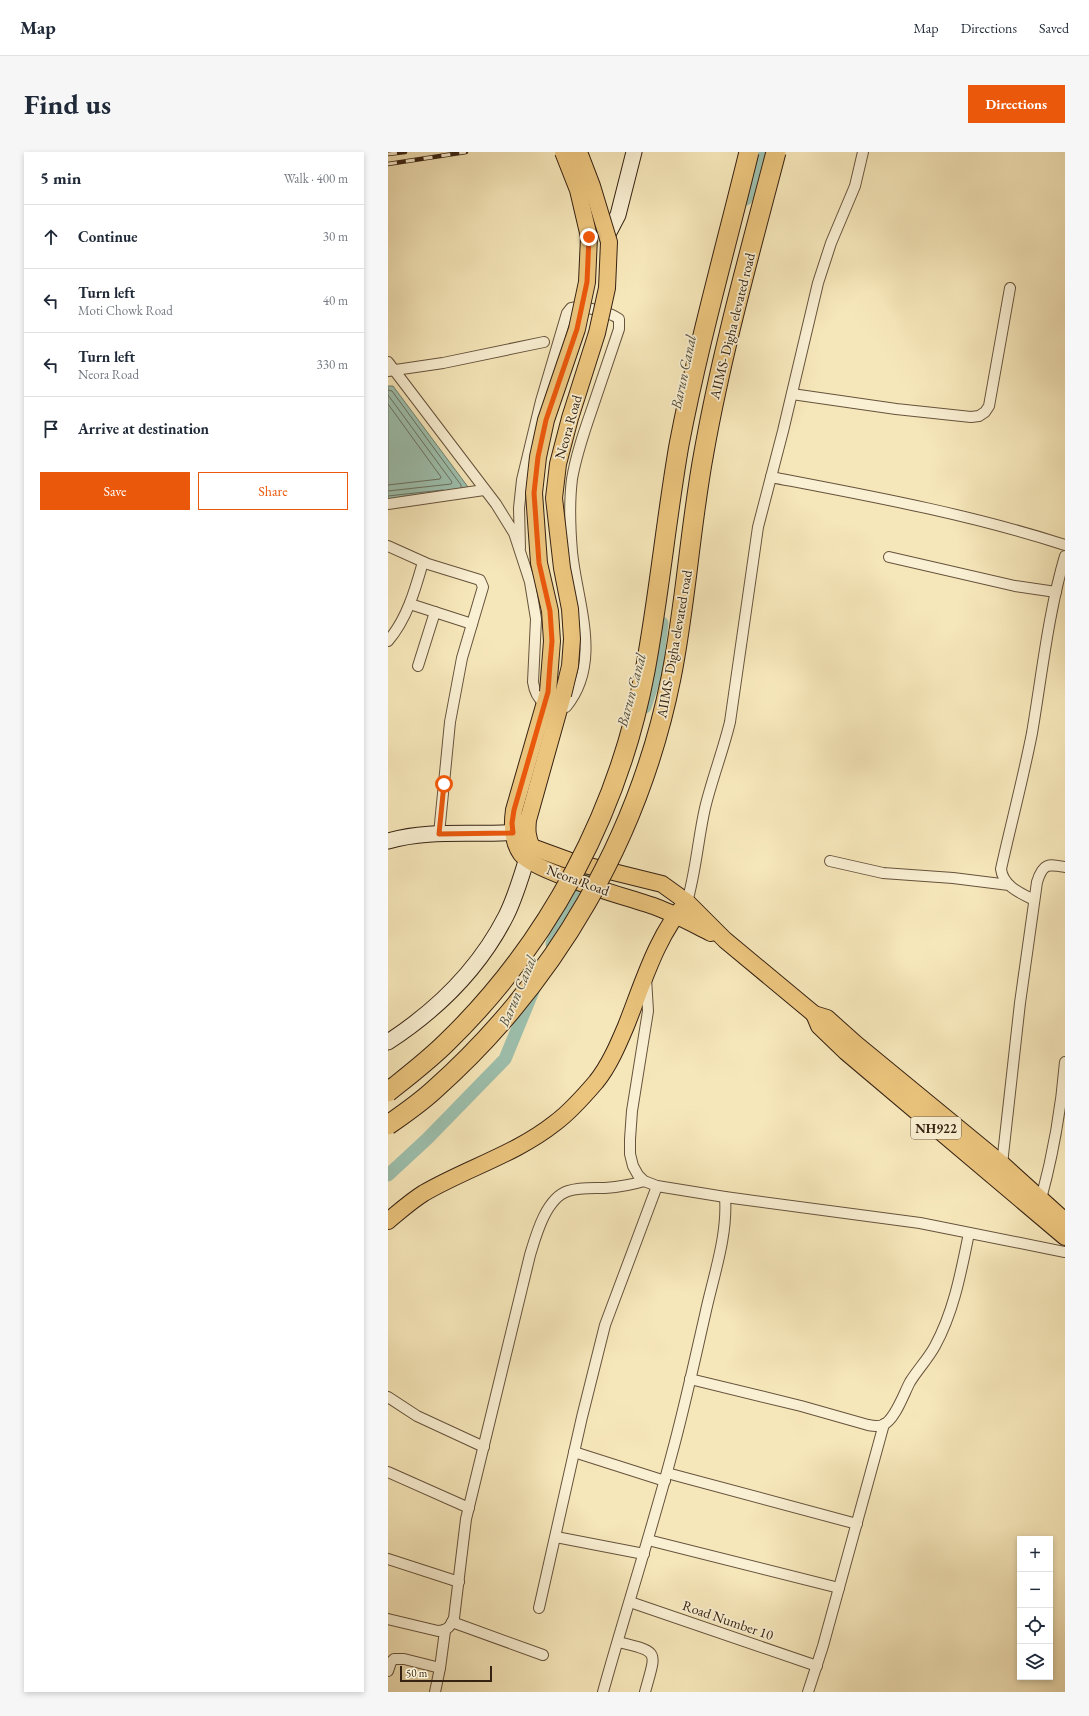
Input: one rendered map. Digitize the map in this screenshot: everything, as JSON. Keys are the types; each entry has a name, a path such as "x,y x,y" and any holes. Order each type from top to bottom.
{"highway":[{"name":"AIIMS- Digha elevated road","path":"388,1092 447,1042 480,1007 510,971 559,900 589,844 608,800 623,760 645,673 679,447 688,401 708,311 749,152"},
{"name":"AIIMS- Digha elevated road","path":"388,1125 434,1090 466,1059 501,1024 534,982 557,952 582,911 612,854 630,814 658,728 671,677 696,496 710,421 732,317 776,152"}],"main road":[{"name":"Neora Road","path":"554,700 550,611 539,563 534,493 538,457 546,420 577,329 587,282 589,237 580,197 563,152"},
{"name":"Neora Road","path":"554,700 570,666 572,639 570,609 562,568 554,498 558,464 570,418 597,333 607,288 609,242 592,186 579,152"},
{"path":"588,258 608,257"},
{"path":"554,700 528,820 520,832 528,840 532,847 574,862 662,884 687,902 725,940 814,1014 826,1018 1002,1164 1065,1221"},
{"name":"Neora Road","path":"520,832 522,854 546,871 657,908 675,915 725,940"},
{"path":"388,1221 425,1193 513,1150 535,1137 556,1123 570,1110 597,1081 610,1060 620,1041 645,975 675,915 687,902"},
{"name":"NH922","path":"814,1014 819,1026 846,1052 1065,1236"}],"street":[{"path":"607,236 618,216 634,152"},
{"path":"687,902 692,883 705,807 730,722 758,527 792,394 818,283 831,243 855,186 866,152"},
{"path":"792,394 941,415 971,417 979,416 985,412 989,406 1010,288"},
{"path":"390,368 506,519 514,533 530,582 536,619 533,682 534,691 538,698 554,700 566,707 574,697 585,658 586,636 572,553 570,510 572,479 579,446 619,329 619,319 613,315 577,306 571,308 567,313 541,401 522,480 519,508 520,548"},
{"path":"390,368 443,363 544,342"},
{"path":"771,477 920,507 1033,535 1065,545"},
{"path":"388,504 484,490"},
{"path":"388,546 424,562 475,579 482,584 483,593 462,658 450,722 439,834"},
{"path":"1034,900 1020,893 1009,885 1002,876 1001,869 1031,734 1040,671 1065,556"},
{"path":"889,557 1015,586 1056,592"},
{"path":"388,641 410,604 424,562"},
{"path":"410,604 472,624"},
{"path":"418,666 435,612"},
{"path":"388,841 439,834 520,832"},
{"path":"388,1042 429,1013 447,997 483,952 506,917 527,858"},
{"path":"830,861 868,871 953,878 1009,885"},
{"path":"1002,1164 1020,1003 1034,900 1039,877 1044,867 1048,865 1065,867"},
{"path":"645,975 648,992 648,1011 632,1111 630,1139 630,1154 633,1166 638,1175 644,1181 657,1186 725,1197 898,1219 1065,1252"},
{"path":"1041,1199 1053,1154 1058,1125 1065,1062"},
{"path":"388,1619 438,1632 445,1631 449,1628 452,1622 456,1609 463,1542 469,1508 534,1239 548,1209 559,1196 566,1191 585,1188 628,1186 644,1181"},
{"path":"539,1608 574,1452 605,1325 657,1186"},
{"path":"603,1692 666,1477 690,1379 724,1227 726,1209 725,1197"},
{"path":"690,1379 801,1406 868,1425 877,1426 884,1424 890,1419 912,1380 934,1347 945,1326 958,1286 969,1233"},
{"path":"388,1397 417,1416 484,1447"},
{"path":"808,1692 817,1666 884,1424"},
{"path":"574,1452 666,1477 857,1524"},
{"path":"388,1472 469,1508"},
{"path":"556,1537 644,1554"},
{"path":"648,1540 839,1588"},
{"path":"388,1559 459,1582"},
{"name":"Road Number 10","path":"630,1602 817,1666"},
{"path":"452,1622 543,1655"},
{"path":"435,1692 445,1631"},
{"path":"618,1642 642,1648 652,1653 653,1664 645,1692"},
{"path":"388,1671 391,1662 398,1659 440,1668"}],"water":[{"path":"388,386 393,386 471,491 388,500"}],"waterway":[{"name":"Barun Canal","path":"746,199 762,152"},
{"name":"Barun Canal","path":"645,707 656,673 662,623"},
{"name":"Barun Canal","path":"552,944 583,874"},
{"name":"Barun Canal","path":"388,1175 427,1139 505,1059 533,991"}],"railway":[{"path":"388,154 405,152"},
{"path":"388,164 466,152"}],"route":[{"path":"444,784 439,834 489,832 513,833 512,823 517,797 548,692 552,641 550,611 539,563 534,493 538,457 546,420 577,329 587,282 589,237"}]}
